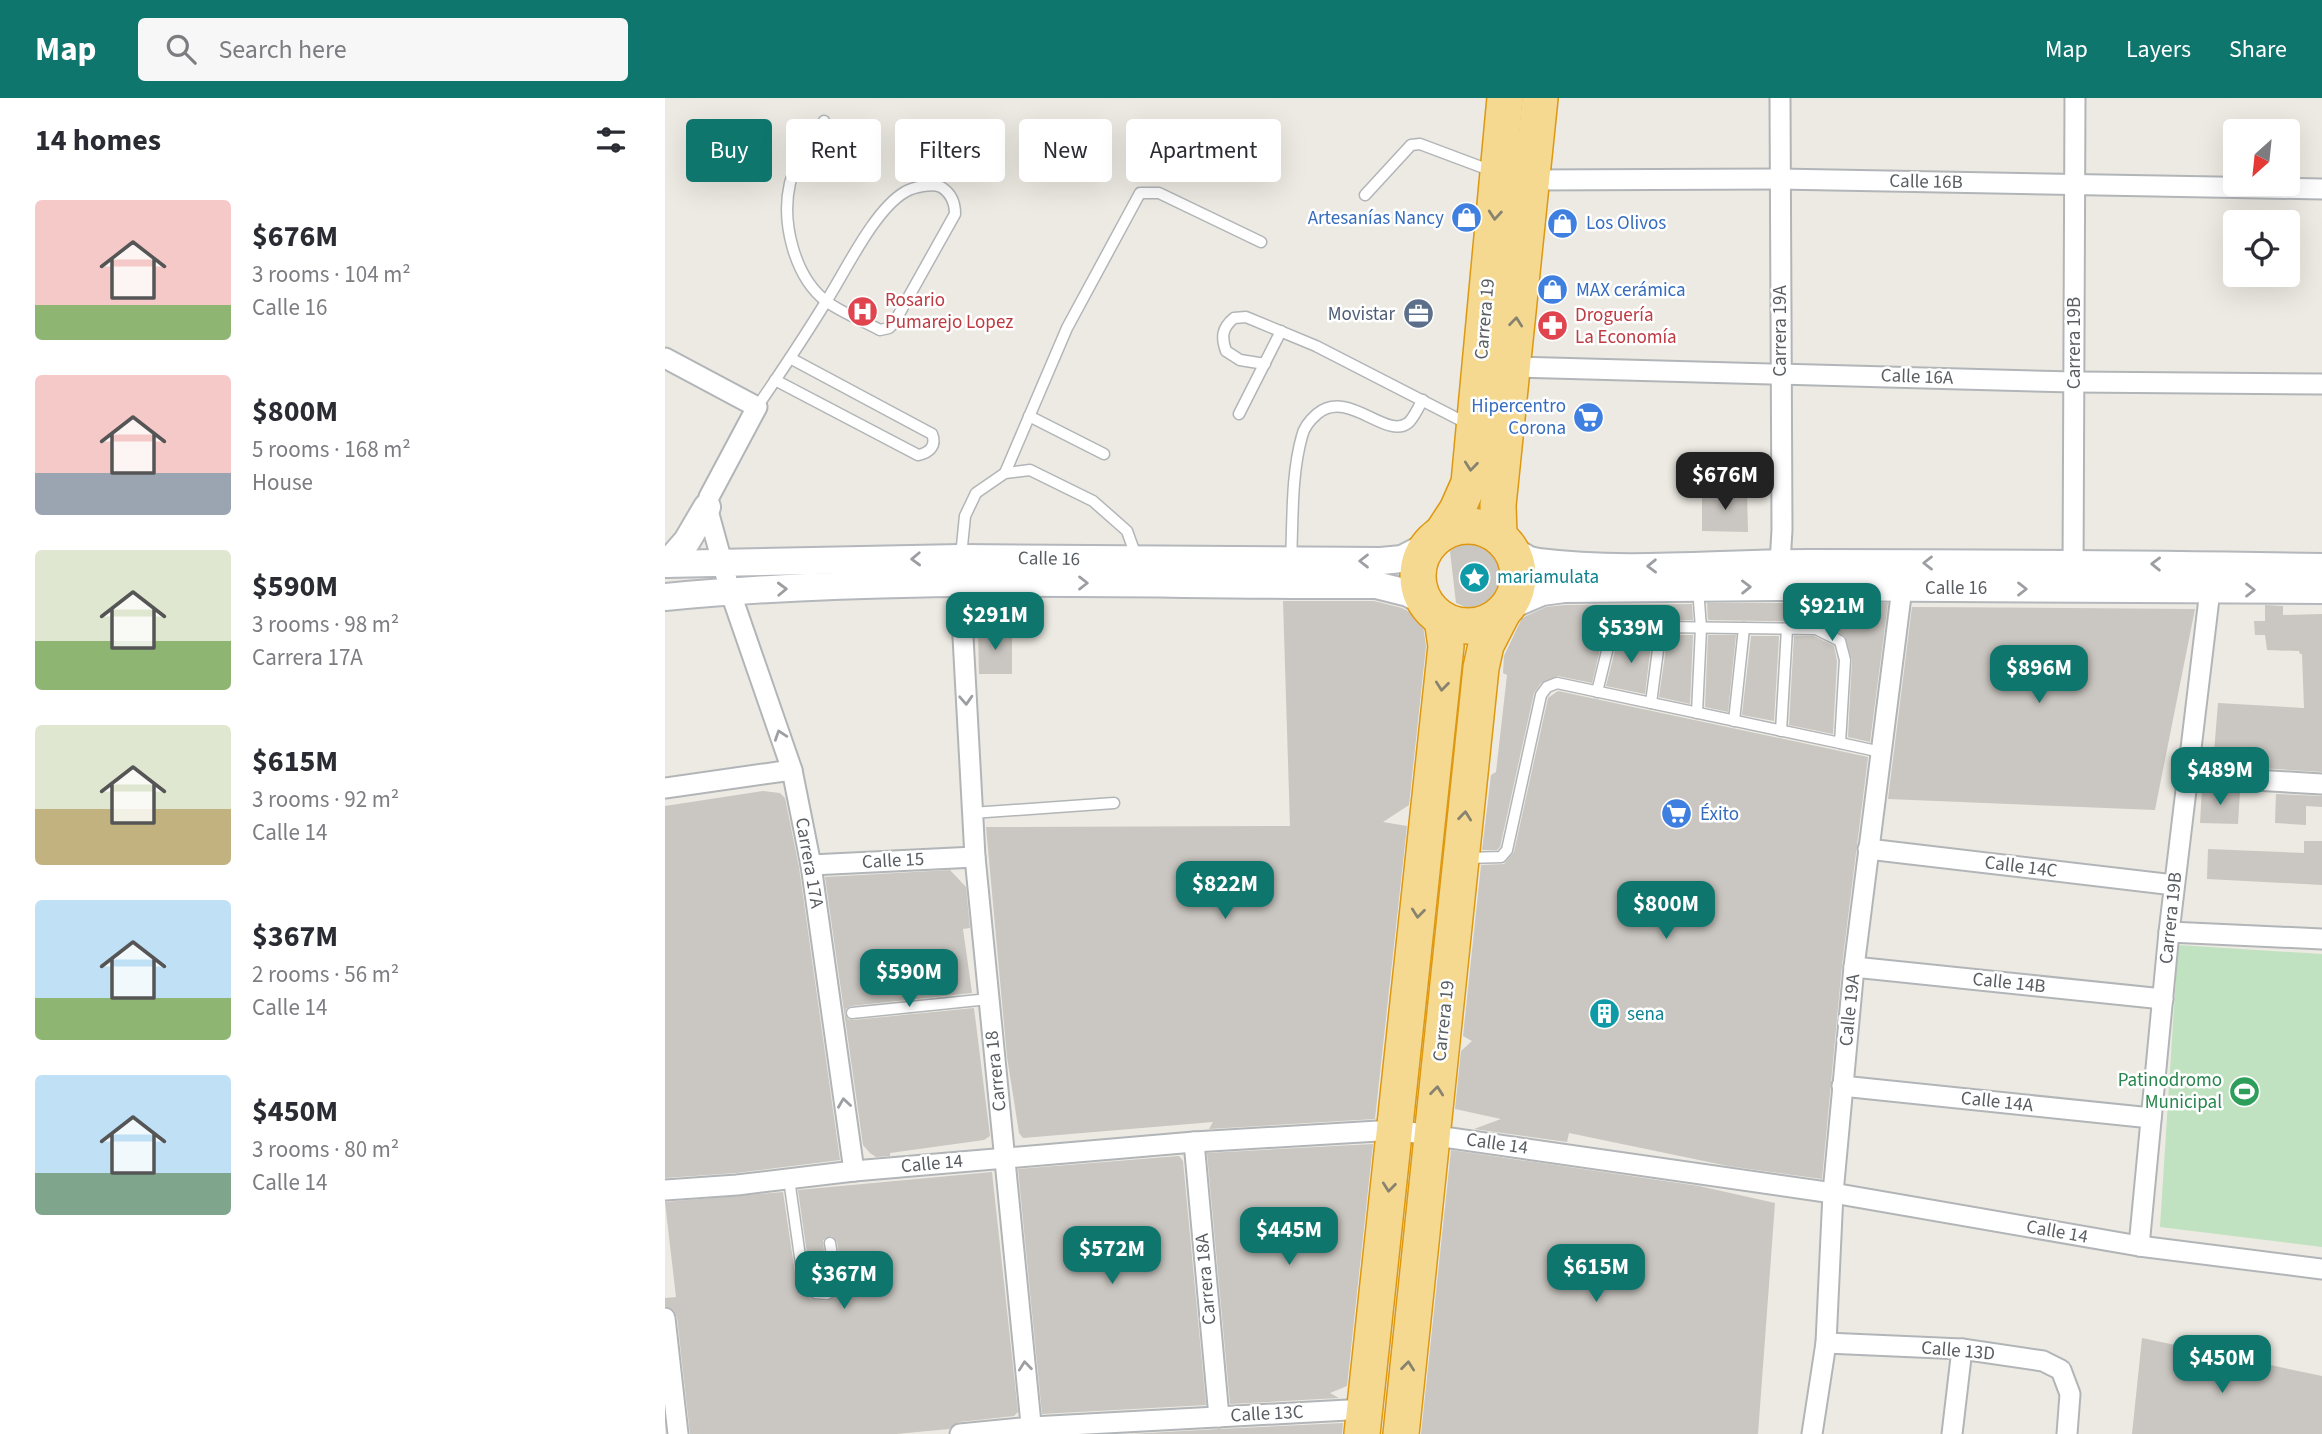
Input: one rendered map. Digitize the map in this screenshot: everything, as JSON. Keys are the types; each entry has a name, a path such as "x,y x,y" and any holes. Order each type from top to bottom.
{"highway":[{"name":"Carrera 19","path":"1504,542 1498,505 1511,367 1515,176 1505,98"},
{"name":"Carrera 19","path":"1435,539 1457,510 1469,483 1475,427 1515,176 1540,98"},
{"path":"1466,526 1483,528 1504,542 1519,573 1517,590 1506,609 1496,618 1478,625 1459,625 1434,611 1419,587 1418,569 1435,539 1466,526"},
{"name":"Carrera 19","path":"1401,1434 1481,668 1486,645 1506,609"},
{"name":"Carrera 19","path":"1364,1421 1446,646 1434,611"}],"main road":[{"path":"666,564 687,541 707,507"},
{"name":"Calle 16","path":"665,597 960,570 1137,560 1381,561 1402,559 1435,539"},
{"name":"Calle 16","path":"1504,542 1528,560 1557,565 1780,563 2073,576 2210,590 2322,590"},
{"name":"Calle 16","path":"666,564 960,570 1376,585 1408,593 1434,611"},
{"name":"Calle 16","path":"1506,609 1542,592 1564,589 1902,588 2073,576 2322,567"}],"street":[{"name":"Carrera 19A","path":"1780,98 1780,563"},
{"name":"Carrera 19B","path":"2073,576 2075,98"},
{"name":"Calle 16B","path":"1515,176 2322,189"},
{"path":"665,358 757,407 709,497 707,507"},
{"name":"Calle 16A","path":"1511,367 2074,382 2322,384"},
{"name":"Carrera 17A","path":"707,507 730,590 792,770 811,865 854,1171"},
{"name":"Carrera 18","path":"960,570 975,857 1032,1431"},
{"name":"Calle 19A","path":"1812,1434 1826,1343 1833,1193 1854,967 1902,588"},
{"name":"Carrera 19B","path":"2139,1246 2174,885 2210,590"},
{"path":"665,789 792,770"},
{"path":"2187,778 2322,784"},
{"name":"Calle 14C","path":"1868,849 2174,885"},
{"name":"Calle 15","path":"811,865 975,857"},
{"path":"2169,932 2322,939"},
{"name":"Calle 14B","path":"1854,967 2163,999"},
{"name":"Calle 14A","path":"1842,1086 2151,1118"},
{"name":"Calle 14","path":"665,1190 1194,1142 1395,1130 1833,1193 2139,1246 2322,1269"},
{"name":"Carrera 18A","path":"1194,1142 1219,1417"},
{"path":"665,1318 678,1434"},
{"name":"Calle 13D","path":"1826,1343 1962,1349 2043,1361 2061,1370 2070,1394 2067,1434"},
{"path":"1952,1434 1962,1349"},
{"name":"Calle 13C","path":"960,1434 1219,1417 1364,1421"}],"lane":[{"path":"1365,195 1411,145 1420,144 1515,176"},
{"path":"757,407 827,301 879,216 905,191 928,186 938,186 949,193 955,204 955,214 894,323 880,330 827,301 804,277 793,248 786,215 790,182"},
{"path":"1005,473 1067,328 1140,193 1159,193 1261,242"},
{"path":"1265,364 1240,360 1226,351 1222,339 1225,326 1234,318 1246,317 1316,346 1475,427"},
{"path":"1239,414 1281,331"},
{"path":"775,380 918,455 932,449 932,435 790,358"},
{"path":"1291,561 1295,484 1302,435 1310,420 1332,406 1344,407 1397,426 1407,423 1423,400"},
{"path":"1029,416 1104,454"},
{"path":"960,570 965,516 976,493 1005,473 1030,470 1093,501 1127,531 1137,560"},
{"path":"1697,713 1701,628 1698,588"},
{"path":"1651,703 1661,627"},
{"path":"1734,721 1744,628"},
{"path":"1597,692 1608,647 1628,629 1816,629 1840,641 1845,660 1840,743"},
{"path":"1781,731 1787,629"},
{"path":"1461,858 1501,858 1507,850 1541,695 1547,687 1557,684 1881,752"},
{"path":"972,813 1114,803"},
{"path":"852,1013 989,999"},
{"path":"789,1179 803,1278 815,1293 827,1294 834,1290 835,1272 830,1243"}],"green space":[{"name":"Patinodromo Municipal","path":"2178,945 2322,954 2322,1247 2160,1227"}],"building":[{"path":"1702,490 1747,493 1748,532 1702,531"},
{"path":"1469,528 1479,530 1482,547 1509,566 1501,592 1473,610 1456,603 1450,551 1458,545"},
{"path":"1283,601 1374,601 1402,608 1422,618 1426,646 1409,805 1383,822 1407,826 1375,1119 1209,1129 1213,1122 1023,1138 1019,1133 1007,1057 986,827 1290,826"},
{"path":"1707,603 1888,603 1870,742 1848,737 1852,660 1845,636 1816,622 1708,620"},
{"path":"1692,604 1693,620 1623,623 1601,645 1592,683 1558,676 1541,683 1534,693 1500,847 1497,850 1482,850 1491,775 1496,772 1507,675 1503,673 1504,656 1522,618 1546,607 1565,605"},
{"path":"2265,605 2283,606 2283,615 2322,614 2322,772 2213,765 2218,703 2304,708 2302,654 2299,651 2267,650 2265,635 2255,635 2254,621 2265,621"},
{"path":"1912,607 2195,609 2155,810 1888,799"},
{"path":"978,630 1012,631 1012,674 979,674"},
{"path":"1652,635 1645,694 1606,686 1615,651 1631,636"},
{"path":"1668,635 1693,635 1690,704 1659,697"},
{"path":"1708,635 1736,635 1728,712 1705,707"},
{"path":"1751,636 1779,636 1774,721 1742,715"},
{"path":"1794,636 1814,636 1834,646 1837,661 1833,734 1789,725"},
{"path":"1558,691 1868,757 1842,965 1822,1179 1728,1166 1569,1133 1567,1142 1474,1129 1501,1119 1455,1109 1461,1051 1472,1041 1463,1036 1481,865 1504,864 1514,852 1548,698"},
{"path":"2202,789 2240,791 2238,824 2200,823"},
{"path":"763,791 780,793 785,798 799,867 840,1160 736,1173 665,1178 665,806"},
{"path":"2276,794 2322,796 2322,807 2306,806 2306,825 2275,823"},
{"path":"2304,841 2322,841 2322,885 2207,879 2208,849 2304,853"},
{"path":"950,870 966,887 970,928 963,929 972,993 851,1006 846,1009 845,1014 848,1019 853,1020 974,1008 990,1136 984,1140 876,1157 863,1145 825,877"},
{"path":"1373,1144 1347,1386 1330,1393 1339,1398 1230,1404 1207,1153"},
{"path":"1451,1150 1699,1186 1775,1203 1758,1434 1421,1434"},
{"path":"1179,1156 1183,1161 1206,1405 1042,1414 1018,1169"},
{"path":"992,1172 1018,1412 1014,1416 959,1422 949,1429 896,1434 690,1434 677,1317 674,1310 665,1306 665,1298 676,1297 665,1202 783,1192 796,1280 811,1299 827,1301 838,1296 841,1291 842,1271 837,1242 832,1236 823,1240 827,1286 819,1286 810,1275 798,1190"},
{"path":"2142,1338 2322,1376 2322,1434 2132,1434"},
{"path":"1343,1423 1342,1434 1130,1434 1220,1429"}],"place":[{"name":"Artesanías Nancy","path":"1467,218"},
{"name":"Los Olivos","path":"1563,223"},
{"name":"MAX cerámica","path":"1553,290"},
{"name":"Rosario Pumarejo Lopez","path":"862,311"},
{"name":"Movistar","path":"1418,314"},
{"name":"Droguería La Economía","path":"1552,326"},
{"name":"Hipercentro Corona","path":"1589,417"},
{"name":"mariamulata","path":"1474,577"},
{"name":"Éxito","path":"1677,814"},
{"name":"sena","path":"1604,1014"},
{"name":"Patinodromo Municipal","path":"2245,1091"}]}
